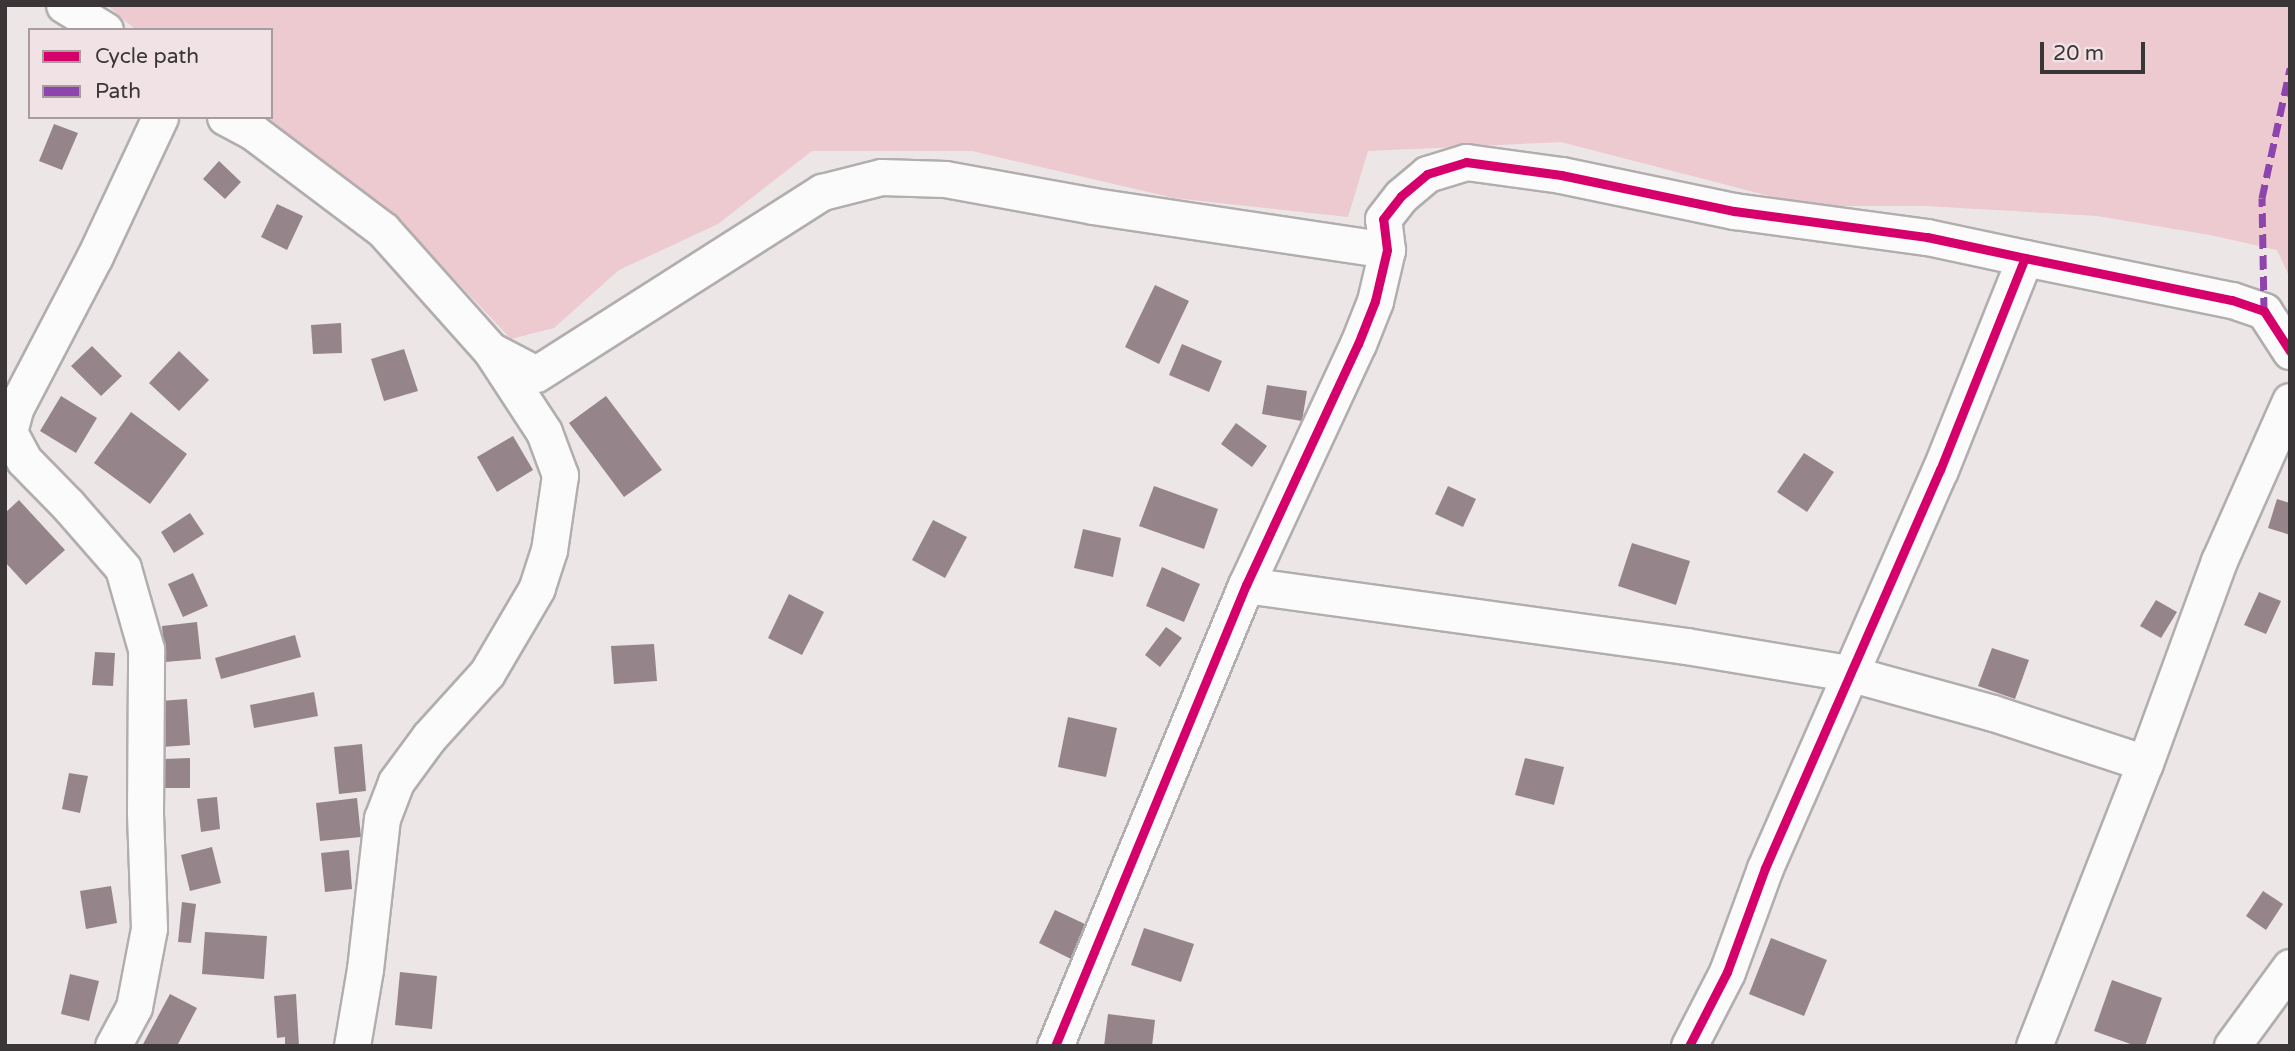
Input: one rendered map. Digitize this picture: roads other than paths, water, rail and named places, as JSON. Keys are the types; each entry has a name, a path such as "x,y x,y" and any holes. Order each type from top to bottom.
{"street":[{"path":"64,5 102,28"},
{"path":"113,1046 134,1007 149,928 145,812 146,649 123,568 24,460 9,432 15,409 94,257 159,119"},
{"path":"229,119 253,132 383,230 491,351 544,432 559,475 549,550 537,588 487,673 429,737 396,782 382,818 365,969 352,1046"},
{"path":"1055,1046 1246,585 1375,301 1387,250 1383,219 1401,196 1427,174 1466,162 1561,175 1734,211 1927,237 2232,300 2264,311 2290,351"},
{"path":"491,351 536,374 822,192 881,177 945,179 1119,210 1387,250"},
{"path":"1689,1046 1727,972 1765,868 1848,673 1940,470 2025,258"},
{"path":"2034,1046 2145,763 2220,561 2290,401"},
{"path":"1246,585 1686,646 1848,673 1993,713 2145,763"},
{"path":"2232,1046 2290,967"}]}
